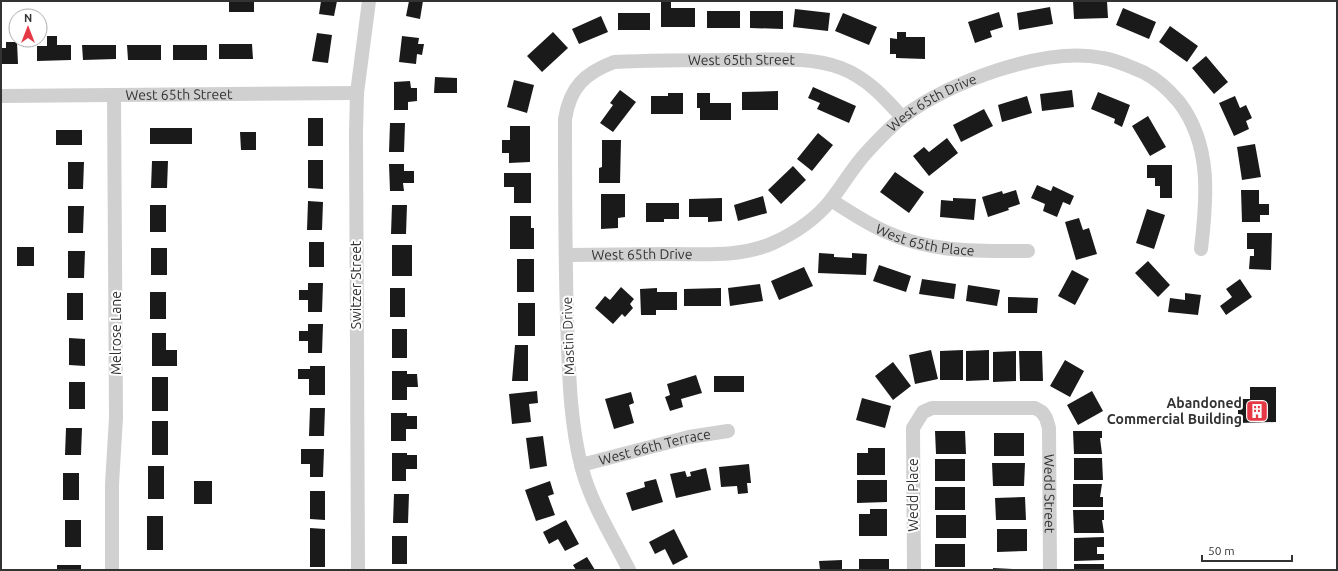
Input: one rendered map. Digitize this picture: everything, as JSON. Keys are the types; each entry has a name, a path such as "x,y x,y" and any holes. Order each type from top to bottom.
{"street":[{"name":"Switzer Street","path":"358,570 356,141 357,93 369,1"},
{"name":"West 65th Drive","path":"566,255 740,253 762,248 793,233 813,218 831,200 865,153 902,117 939,95 969,80 1003,68 1065,56 1102,57 1123,63 1149,75 1173,95 1185,110 1198,137 1205,170 1206,204 1201,249"},
{"name":"West 65th Street","path":"573,92 584,77 597,69 614,62 782,60 821,62 841,68 860,78 877,90 902,117"},
{"name":"Mastin Drive","path":"573,92 567,108 565,119 566,255 570,405 574,436 581,465 597,511 629,570"},
{"name":"West 65th Street","path":"1,96 357,93"},
{"name":"Melrose Lane","path":"112,570 112,484 116,418 114,96"},
{"name":"West 65th Place","path":"831,200 884,231 912,242 938,248 968,251 1028,251"},
{"name":"Wedd Street","path":"916,420 923,412 932,408 1035,408 1042,412 1050,428 1050,570"},
{"name":"Wedd Place","path":"914,570 913,428 916,420"},
{"name":"West 66th Terrace","path":"581,465 689,437 728,431"}],"building":[{"path":"229,1 254,1 254,12 229,12"},
{"path":"321,1 337,1 334,16 319,14"},
{"path":"409,1 423,1 420,19 406,16"},
{"path":"661,1 671,1 671,8 695,8 695,27 661,27"},
{"path":"1073,1 1107,1 1108,18 1074,19"},
{"path":"1050,7 1053,24 1019,30 1017,13"},
{"path":"1123,8 1156,22 1149,39 1116,25"},
{"path":"795,9 830,13 828,31 793,27"},
{"path":"707,11 740,11 740,28 707,28"},
{"path":"750,11 783,11 783,29 750,28"},
{"path":"999,12 1003,27 990,31 992,37 975,43 968,22"},
{"path":"618,13 650,13 650,30 618,30"},
{"path":"843,13 877,27 869,45 835,31"},
{"path":"601,16 608,32 579,44 572,29"},
{"path":"1170,26 1198,46 1187,62 1159,42"},
{"path":"553,32 568,48 542,72 527,56"},
{"path":"897,32 906,32 906,37 925,37 925,59 896,58 896,54 890,54 890,38 897,39"},
{"path":"317,33 332,35 328,63 312,61"},
{"path":"48,36 57,36 57,45 71,45 71,60 37,61 37,48 48,48"},
{"path":"402,36 419,38 418,44 424,44 422,55 417,54 416,64 399,62"},
{"path":"6,42 8,42 8,48 17,48 18,64 1,64 1,48 6,48"},
{"path":"219,44 252,44 253,59 219,59"},
{"path":"82,45 116,45 116,59 83,60"},
{"path":"127,45 161,45 161,60 128,60"},
{"path":"173,45 207,45 207,60 173,60"},
{"path":"1206,56 1228,82 1214,94 1192,68"},
{"path":"435,77 457,78 457,93 434,93"},
{"path":"514,80 534,85 527,113 507,107"},
{"path":"410,81 411,88 417,88 417,101 408,102 408,110 394,110 394,82"},
{"path":"813,87 856,106 849,123 817,109 820,103 808,98"},
{"path":"620,90 636,102 613,132 600,123 613,105 610,103"},
{"path":"1072,90 1074,107 1042,111 1040,94"},
{"path":"778,91 778,110 742,110 742,92"},
{"path":"1098,92 1130,105 1122,127 1114,123 1115,119 1091,109"},
{"path":"668,93 683,93 683,114 651,114 651,96 668,96"},
{"path":"697,93 710,93 710,103 731,103 731,120 700,120 700,108 697,108"},
{"path":"1027,96 1032,113 1002,122 998,105"},
{"path":"1235,96 1240,108 1246,105 1252,118 1246,121 1249,129 1234,136 1219,103"},
{"path":"984,109 993,126 961,142 953,125"},
{"path":"1148,116 1166,147 1150,156 1132,126"},
{"path":"308,118 323,118 323,146 308,146"},
{"path":"390,123 405,123 404,152 389,152"},
{"path":"510,126 530,126 530,162 509,163 509,153 502,153 502,140 510,140"},
{"path":"150,128 192,128 192,144 150,144"},
{"path":"56,130 82,130 82,145 56,145"},
{"path":"240,132 256,132 256,150 241,150"},
{"path":"818,133 833,145 812,171 797,159"},
{"path":"947,138 958,153 929,176 913,156 924,147 929,152"},
{"path":"602,140 621,140 620,183 599,183 599,168 602,167"},
{"path":"1255,144 1261,177 1242,180 1237,147"},
{"path":"308,160 323,160 323,189 308,188"},
{"path":"152,161 168,161 167,188 151,188"},
{"path":"68,162 84,162 83,189 68,189"},
{"path":"389,164 404,164 404,171 414,171 414,183 403,183 404,191 390,191"},
{"path":"1147,165 1172,165 1172,198 1160,198 1160,186 1155,186 1155,178 1147,178"},
{"path":"793,166 806,180 781,204 768,190"},
{"path":"895,172 924,192 909,213 880,192"},
{"path":"504,173 531,173 531,203 514,203 514,187 504,187"},
{"path":"1037,185 1051,191 1053,186 1074,196 1070,205 1063,202 1057,217 1043,211 1045,204 1031,198"},
{"path":"1016,190 1020,204 1008,208 1009,210 988,217 982,197 1002,191 1003,194"},
{"path":"1241,190 1259,190 1259,204 1269,204 1269,215 1260,215 1260,222 1242,222"},
{"path":"601,194 625,194 625,217 618,218 618,228 601,229"},
{"path":"763,196 767,213 738,221 734,205"},
{"path":"722,198 722,221 708,222 708,217 689,217 689,199"},
{"path":"953,198 976,199 974,220 940,217 941,200 953,201"},
{"path":"308,201 323,202 322,230 307,230"},
{"path":"646,203 679,203 679,219 664,219 664,222 646,222"},
{"path":"150,205 166,205 166,232 150,232"},
{"path":"392,205 407,205 406,234 391,234"},
{"path":"68,206 84,206 83,233 68,233"},
{"path":"1147,209 1165,215 1154,249 1136,243"},
{"path":"510,216 531,216 531,228 534,228 534,249 510,249"},
{"path":"1079,218 1083,230 1089,228 1097,254 1076,260 1065,222"},
{"path":"1247,233 1272,233 1271,270 1249,269 1250,256 1254,256 1254,249 1247,249"},
{"path":"309,242 324,242 324,267 309,267"},
{"path":"392,245 412,245 412,276 392,276"},
{"path":"17,247 34,247 34,266 17,266"},
{"path":"151,248 167,248 167,275 151,275"},
{"path":"68,251 85,251 84,278 68,278"},
{"path":"819,253 834,254 834,257 852,258 852,253 867,254 866,275 818,273"},
{"path":"517,259 534,259 534,292 517,292"},
{"path":"1148,261 1170,285 1158,297 1135,273"},
{"path":"879,265 911,276 906,292 873,281"},
{"path":"804,267 813,286 779,300 771,281"},
{"path":"1072,270 1089,279 1075,305 1058,296"},
{"path":"922,279 956,284 954,299 919,294"},
{"path":"1240,279 1252,297 1226,315 1220,306 1232,297 1226,289"},
{"path":"308,283 323,283 322,312 308,312 308,300 299,300 299,290 308,290"},
{"path":"760,284 763,301 730,306 728,288"},
{"path":"968,285 1000,290 997,306 966,301"},
{"path":"621,287 634,299 630,304 633,308 625,317 622,314 613,324 595,308 605,296 610,300"},
{"path":"390,288 405,288 405,317 390,317"},
{"path":"657,288 657,292 677,292 677,310 656,310 656,315 641,315 640,289"},
{"path":"721,288 721,306 684,306 684,289"},
{"path":"150,292 166,292 166,319 150,319"},
{"path":"67,293 83,293 83,320 67,320"},
{"path":"1185,293 1201,295 1198,315 1168,312 1170,298 1185,300"},
{"path":"1008,297 1038,298 1037,313 1008,313"},
{"path":"518,303 535,303 535,336 518,336"},
{"path":"308,324 323,324 322,353 308,353 308,341 299,341 299,331 308,331"},
{"path":"392,329 407,329 407,358 392,358"},
{"path":"152,333 166,333 166,350 177,350 177,366 152,366"},
{"path":"69,338 85,339 85,366 69,365"},
{"path":"515,345 528,345 528,381 512,381"},
{"path":"931,350 938,379 915,384 909,355"},
{"path":"963,350 963,380 940,380 940,351"},
{"path":"989,350 989,380 966,381 966,351"},
{"path":"1016,351 1016,381 993,382 993,352"},
{"path":"1019,351 1042,351 1043,381 1020,381"},
{"path":"1065,360 1084,371 1070,397 1050,386"},
{"path":"893,362 911,386 893,400 875,376"},
{"path":"310,366 325,366 325,395 309,395 309,379 298,379 298,369 310,369"},
{"path":"392,371 407,371 407,374 417,374 418,387 407,387 407,400 392,400"},
{"path":"696,375 702,393 681,399 683,407 670,411 665,397 670,395 667,384"},
{"path":"714,376 744,376 744,392 714,392"},
{"path":"152,377 168,377 168,411 152,411"},
{"path":"69,382 85,382 85,409 69,409"},
{"name":"Abandoned Commercial Building","path":"1250,387 1276,387 1276,422 1238,423 1238,399 1250,399"},
{"path":"537,391 538,403 529,404 531,422 512,424 509,394"},
{"path":"1092,391 1103,411 1078,425 1067,405"},
{"path":"631,392 634,403 629,405 634,423 614,429 605,399"},
{"path":"862,398 891,406 885,428 856,420"},
{"path":"310,408 325,408 324,436 309,436"},
{"path":"391,413 407,413 407,416 417,416 417,429 406,429 406,441 391,441"},
{"path":"152,421 168,421 168,455 152,455"},
{"path":"66,428 82,428 81,455 65,455"},
{"path":"935,431 965,431 966,454 936,454"},
{"path":"1073,431 1102,431 1102,438 1100,438 1102,454 1074,454"},
{"path":"994,433 1024,433 1024,456 994,456"},
{"path":"543,436 547,466 530,469 526,438"},
{"path":"868,448 885,448 885,475 857,475 857,453 868,453"},
{"path":"301,449 324,449 323,477 310,477 310,464 301,464"},
{"path":"392,453 417,455 417,469 406,469 406,481 392,481"},
{"path":"1074,458 1102,458 1103,480 1074,480"},
{"path":"935,459 965,459 965,481 935,481"},
{"path":"992,463 1025,463 1024,486 993,486"},
{"path":"749,464 751,483 747,483 748,493 738,494 737,486 721,487 719,467"},
{"path":"148,466 164,466 164,499 148,499"},
{"path":"706,468 711,490 676,498 670,474 685,471 687,477 691,476 690,472"},
{"path":"63,473 79,473 79,500 63,500"},
{"path":"656,479 663,502 632,511 626,493 645,487 644,482"},
{"path":"857,480 887,480 887,502 857,503"},
{"path":"194,481 212,481 212,504 194,504"},
{"path":"550,481 554,494 548,496 555,515 536,521 525,490"},
{"path":"1073,484 1102,484 1100,497 1103,497 1103,507 1073,507"},
{"path":"935,487 965,487 965,510 935,510"},
{"path":"310,491 325,491 325,520 310,519"},
{"path":"394,494 409,494 408,523 393,523"},
{"path":"1025,497 1026,520 996,520 995,498"},
{"path":"870,509 887,509 887,536 859,536 859,514 870,514"},
{"path":"1073,510 1104,510 1104,520 1102,520 1104,533 1074,533"},
{"path":"936,515 966,515 966,538 936,538"},
{"path":"147,516 163,516 163,550 147,550"},
{"path":"65,520 81,520 81,547 65,547"},
{"path":"566,520 579,544 565,551 558,539 549,544 543,532"},
{"path":"310,528 325,529 325,567 310,567"},
{"path":"674,529 688,557 673,565 665,549 655,554 649,542"},
{"path":"997,529 1027,529 1027,551 997,552"},
{"path":"392,536 407,536 407,564 392,564"},
{"path":"1104,537 1104,547 1097,547 1097,554 1104,554 1104,560 1074,561 1074,538"},
{"path":"935,544 965,544 965,567 935,567"},
{"path":"587,557 595,570 576,570 573,565"},
{"path":"859,559 889,559 889,570 859,570"},
{"path":"842,560 842,570 820,570 819,561"},
{"path":"1074,564 1104,564 1104,570 1074,570"},
{"path":"57,565 81,565 81,570 57,570"},
{"path":"993,568 1013,569 1013,570 993,570"}],"place":[{"name":"Abandoned Commercial Building","path":"1257,411"}]}
